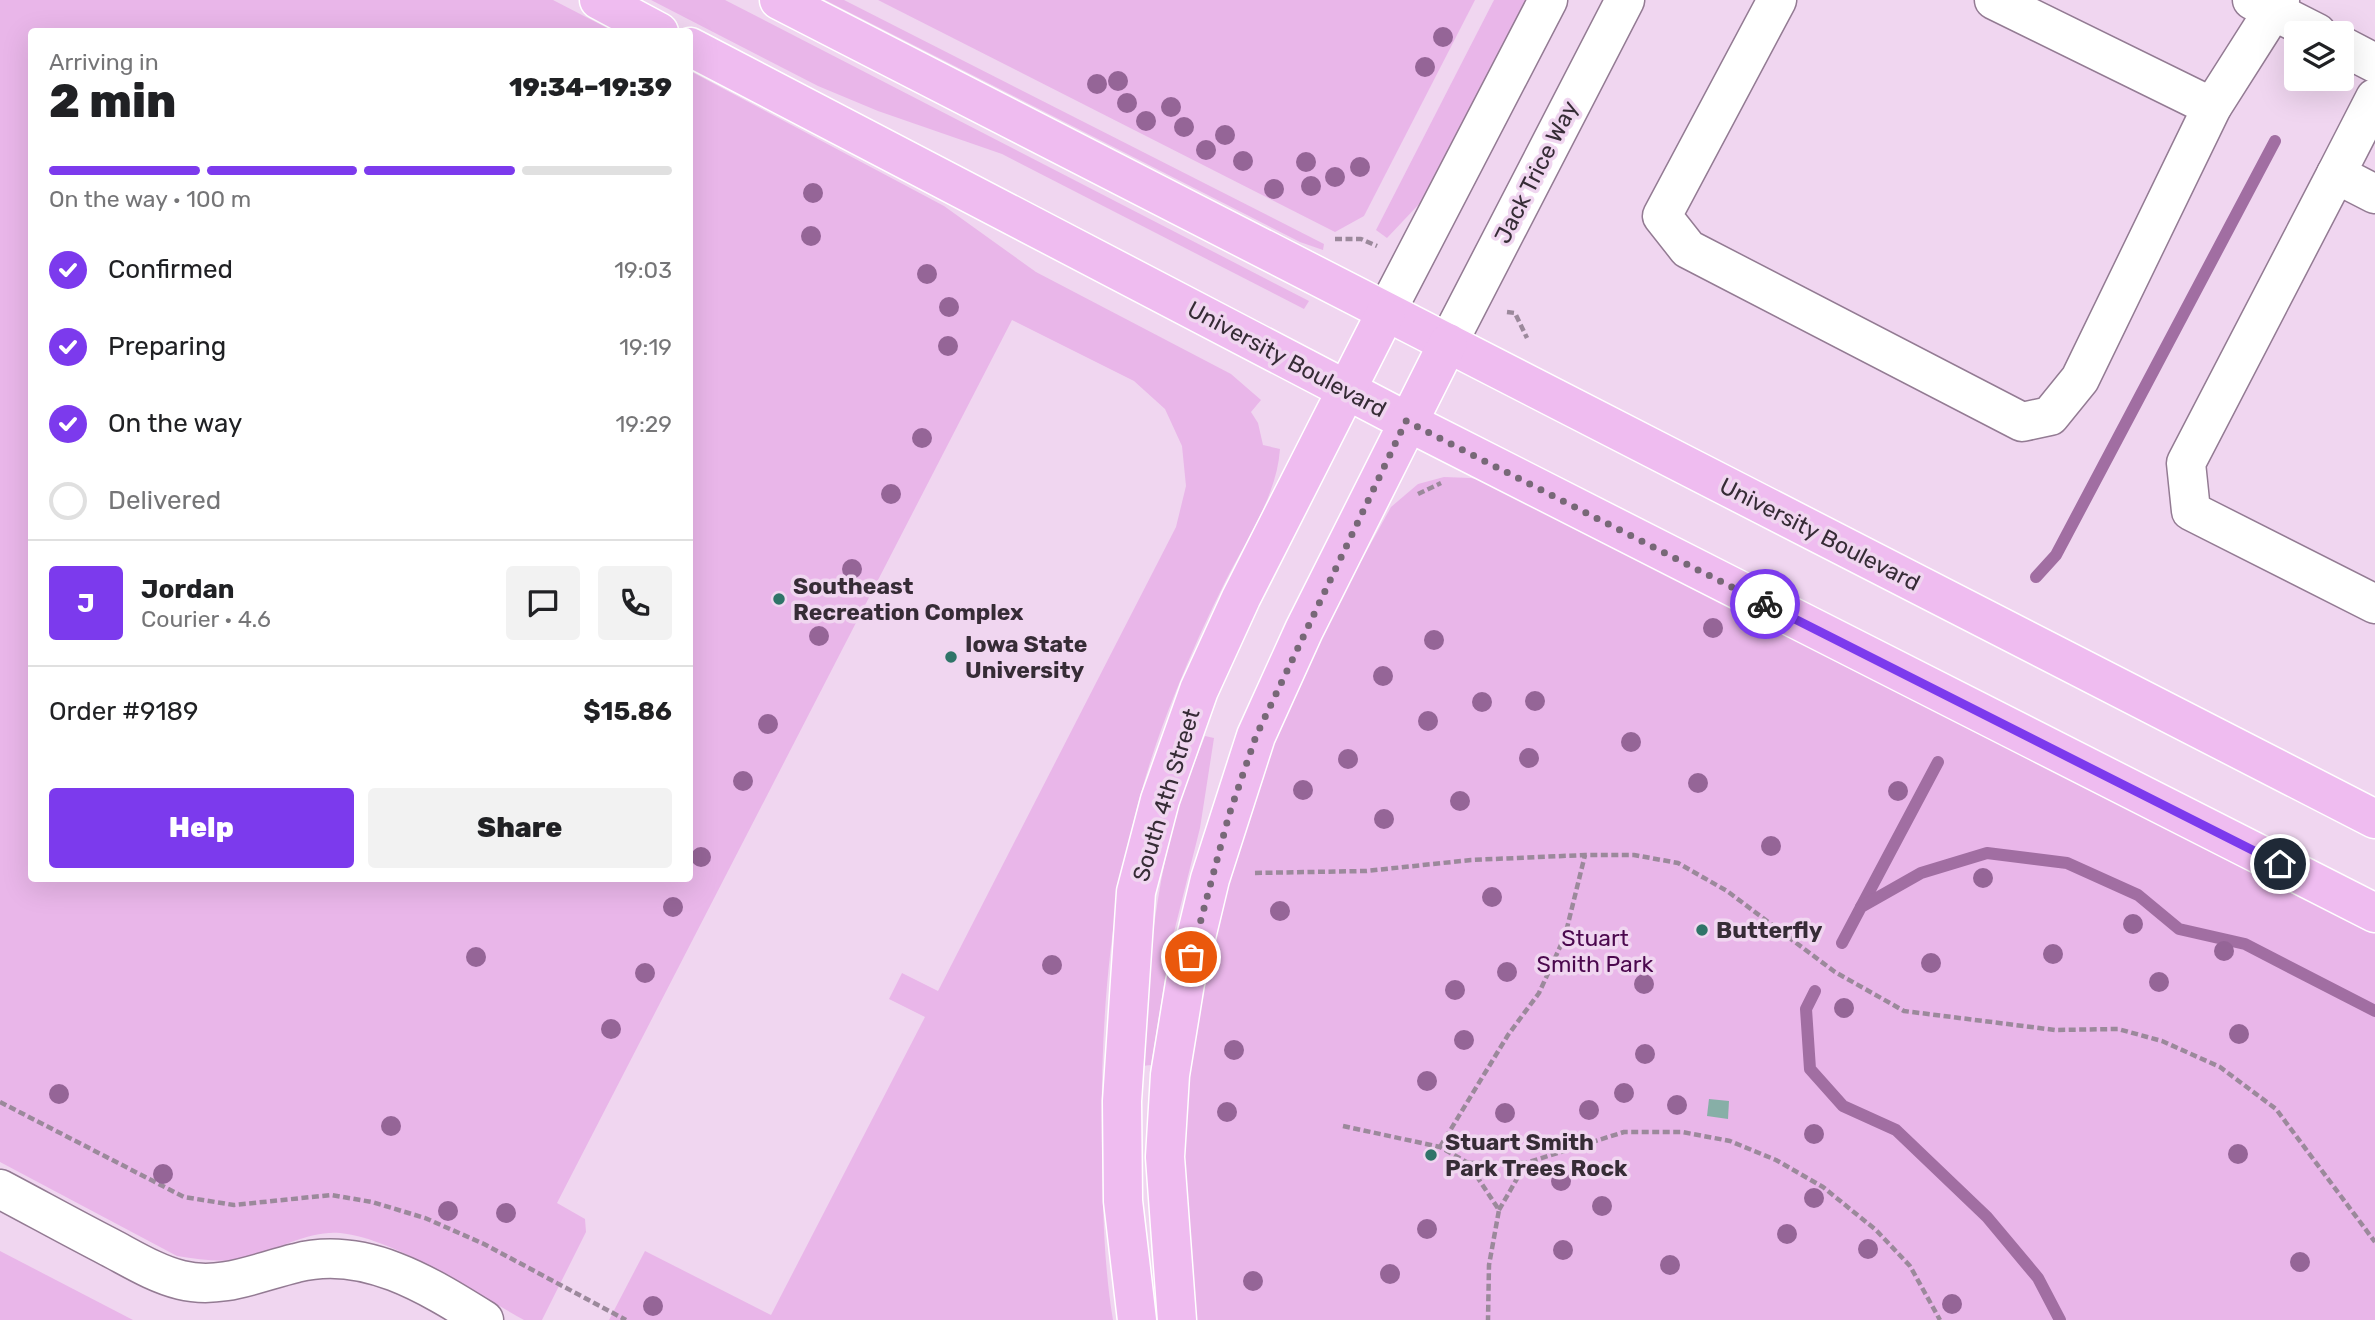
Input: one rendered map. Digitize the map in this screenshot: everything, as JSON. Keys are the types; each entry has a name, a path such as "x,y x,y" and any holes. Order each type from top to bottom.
{"main road":[{"path":"599,0 652,28"},
{"name":"University Boulevard","path":"779,0 2375,819"},
{"name":"University Boulevard","path":"693,49 1406,421 2375,913"},
{"name":"South 4th Street","path":"1137,1320 1123,1201 1122,1101 1136,892 1160,800 1199,690 1241,598 1386,312"},
{"path":"1177,1320 1165,1157 1170,1075 1185,983 1210,879 1256,736 1406,421 1448,343"}],"street":[{"path":"1386,312 1548,0"},
{"name":"Jack Trice Way","path":"1448,343 1625,0"},
{"path":"1777,0 1662,216 1688,248 2022,422 2050,416 2080,379 2212,107 2269,4 2297,21"},
{"path":"1994,0 2212,107"},
{"path":"2354,52 2375,63"},
{"path":"2375,98 2186,463 2191,511 2375,604"},
{"path":"2336,174 2375,194"},
{"path":"0,1189 146,1266 182,1280 221,1283 330,1256 357,1259 387,1268 484,1320"}],"path":[{"path":"1330,238 1352,237 1375,245"},
{"path":"1440,1147 1508,1035 1539,993 1565,936 1585,855"},
{"path":"1251,873 1366,872 1471,860 1585,855 1634,855 1678,863 1727,891 1835,972 1904,1011 1980,1023 2055,1030 2118,1029 2162,1041 2220,1067 2276,1110 2375,1242"},
{"path":"0,1102 184,1197 234,1205 331,1195 372,1202 425,1218 484,1244 626,1320"},
{"path":"1343,1126 1440,1147 1468,1163 1499,1210"},
{"path":"1468,1163 1526,1163 1624,1132 1682,1132 1730,1141 1776,1160 1823,1187 1876,1230 1910,1266 1940,1320"},
{"path":"1488,1320 1489,1265 1499,1210 1526,1163"}],"green space":[{"name":"Southeast Recreation Complex","path":"0,0 553,0 607,28 28,28 28,882 693,882 693,73 944,206 1036,272 1231,374 1261,400 1251,412 1258,423 1263,445 1280,449 1278,466 1260,516 1200,635 1155,748 1138,805 1115,920 1108,978 1102,1096 1105,1239 1113,1320 609,1320 645,1251 771,1315 925,1017 889,999 902,973 938,991 1176,527 1186,486 1182,446 1165,409 1134,381 1012,320 557,1203 585,1219 586,1232 542,1320 524,1320 409,1256 361,1237 340,1233 313,1235 236,1260 177,1256 0,1162"},
{"path":"651,0 725,0 1309,301 1304,309 1002,154 878,111 818,86"},
{"path":"825,0 844,0 1324,244 1323,250 1300,242"},
{"path":"878,0 1475,0 1364,216 1335,232"},
{"path":"1494,0 1526,0 1420,203 1387,238 1376,230"},
{"name":"Stuart Smith Park","path":"1444,477 1471,478 1496,484 2375,933 2375,1320 1197,1320 1188,1258 1181,1133 1197,1005 1222,899 1254,795 1290,704 1344,592 1391,507 1418,484"},
{"path":"1205,736 1214,738 1200,828 1170,948 1151,1065 1142,1066 1148,977 1165,861 1175,820"},
{"path":"0,1251 133,1320 0,1320"}],"building":[{"path":"1709,1099 1729,1101 1728,1119 1707,1116"}],"waterway":[{"path":"2036,577 2056,555 2275,141"},
{"path":"1861,907 1938,762"},
{"path":"1842,943 1861,907 1921,873 1987,853 2067,863 2138,895 2179,929 2245,944 2375,1011"},
{"path":"1815,991 1806,1009 1810,1069 1843,1106 1896,1130 1987,1217 2038,1278 2060,1320"}],"way so far":[{"path":"1191,957 1210,879 1256,736 1304,630 1406,421 1765,604"}],"place":[{"name":"Southeast Recreation Complex","path":"779,599"},
{"name":"Iowa State University","path":"951,657"},
{"name":"Butterfly","path":"1702,930"},
{"name":"Stuart Smith Park Trees Rock","path":"1431,1155"}],"route":[{"path":"1765,604 2280,864"}]}
